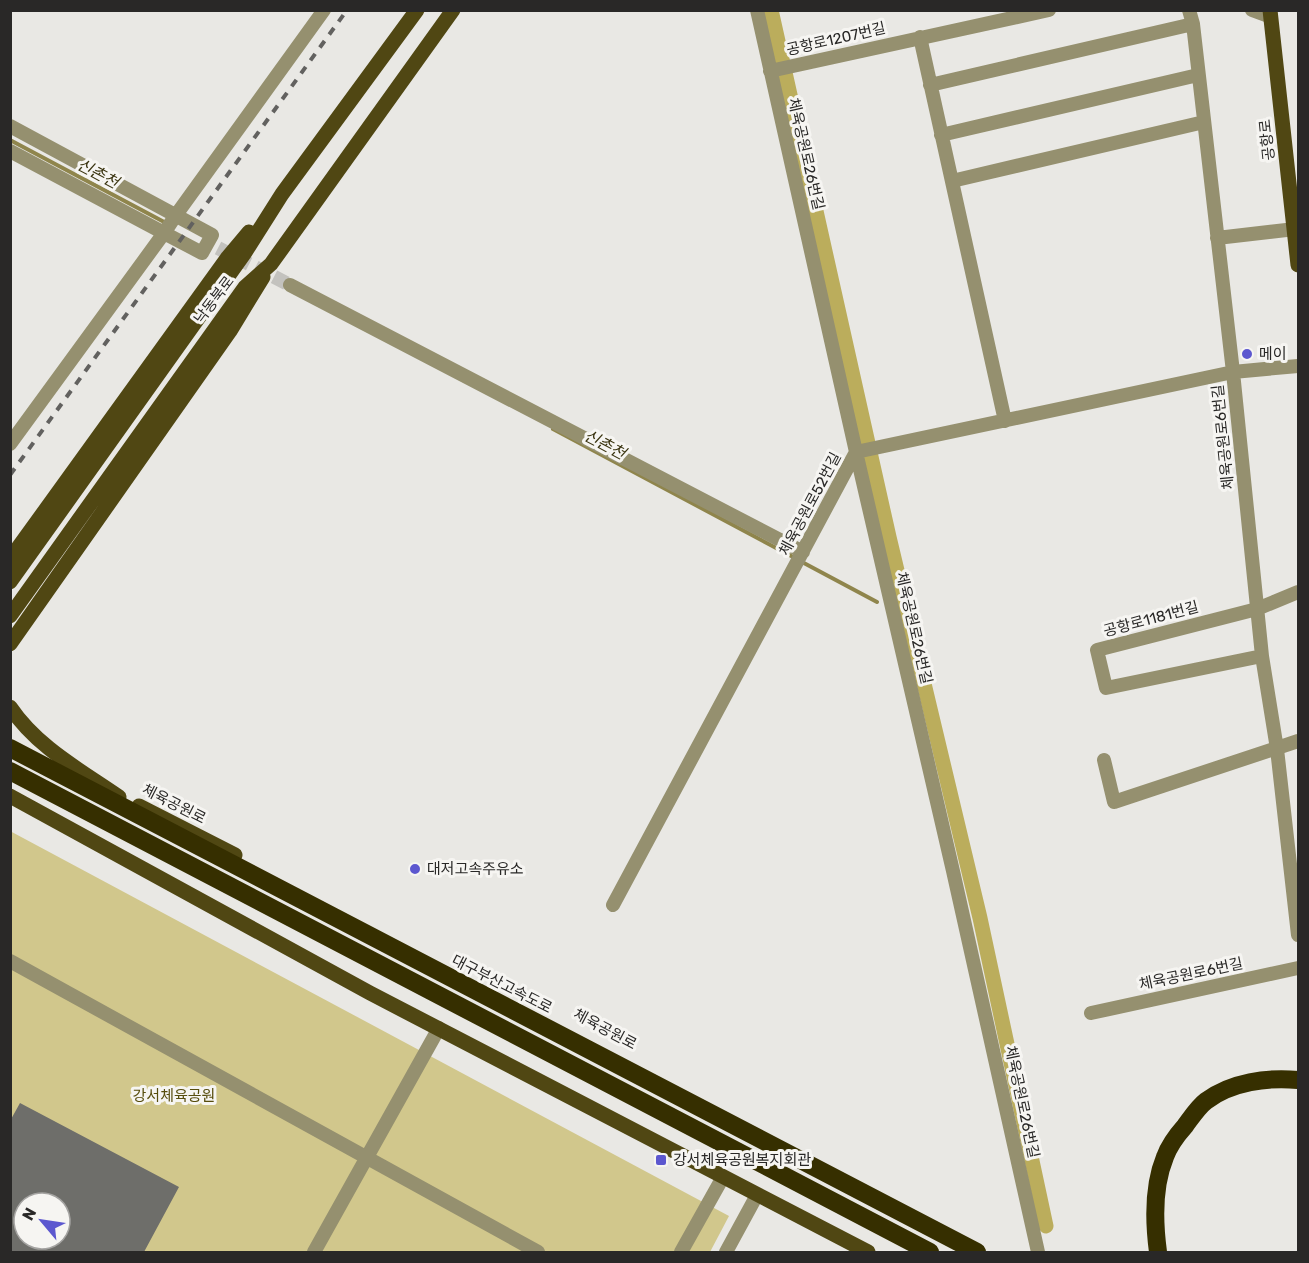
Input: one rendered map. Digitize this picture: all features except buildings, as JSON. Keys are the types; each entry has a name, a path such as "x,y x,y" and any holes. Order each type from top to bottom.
{"highway":[{"name":"대구부산고속도로","path":"10,748 977,1252"},
{"path":"10,771 930,1252"},
{"path":"1158,1252 1155,1207 1159,1179 1165,1156 1179,1133 1206,1102 1223,1092 1260,1079 1299,1080"}],"main road":[{"name":"낙동북로","path":"10,582 244,254 282,194 416,10"},
{"name":"낙동북로","path":"10,616 245,287 271,264 453,10"},
{"name":"공항로","path":"1270,14 1299,265"},
{"path":"10,559 228,257 282,194"},
{"path":"11,640 230,331 271,264"},
{"path":"10,707 35,737 119,797"},
{"name":"체육공원로","path":"10,742 172,822 989,1252"},
{"path":"10,796 439,1028 868,1252"},
{"path":"10,806 98,850 132,862"}],"street":[{"path":"10,444 324,10"},
{"name":"체육공원로26번길","path":"758,10 1038,1252"},
{"name":"공항로1207번길","path":"770,71 1049,10"},
{"path":"1252,10 1270,14"},
{"name":"체육공원로6번길","path":"930,85 1191,17 1233,372 1262,656 1277,749 1299,935"},
{"path":"920,37 1005,421"},
{"path":"941,135 1198,75"},
{"path":"952,181 1204,122"},
{"path":"10,126 212,235 213,245 202,253 10,151"},
{"path":"1217,238 1295,230"},
{"path":"290,285 803,552"},
{"name":"체육공원로52번길","path":"613,905 856,452 1233,372 1299,366"},
{"name":"공항로1181번길","path":"1262,656 1106,688 1097,650 1257,609 1299,592"},
{"path":"1104,760 1114,802 1299,741"},
{"path":"10,961 538,1252"},
{"name":"체육공원로6번길","path":"1091,1013 1299,968"},
{"path":"314,1252 439,1028"},
{"path":"681,1252 723,1177"},
{"path":"726,1252 757,1194"}],"green space":[{"name":"강서체육공원","path":"10,831 729,1216 710,1252 11,1252"}],"waterway":[{"name":"신촌천","path":"771,10 889,537 980,918 1046,1226"},
{"name":"신촌천","path":"10,140 166,223"},
{"name":"신촌천","path":"553,429 795,558"},
{"name":"신촌천","path":"802,562 877,602"},
{"name":"신촌천","path":"900,614 909,618"}],"tunnel":[{"path":"218,248 290,285"}],"railway":[{"path":"10,475 347,10"}],"place":[{"name":"메이","path":"1247,354"},
{"name":"대저고속주유소","path":"415,869"},
{"name":"강서체육공원복지회관","path":"661,1160"}]}
